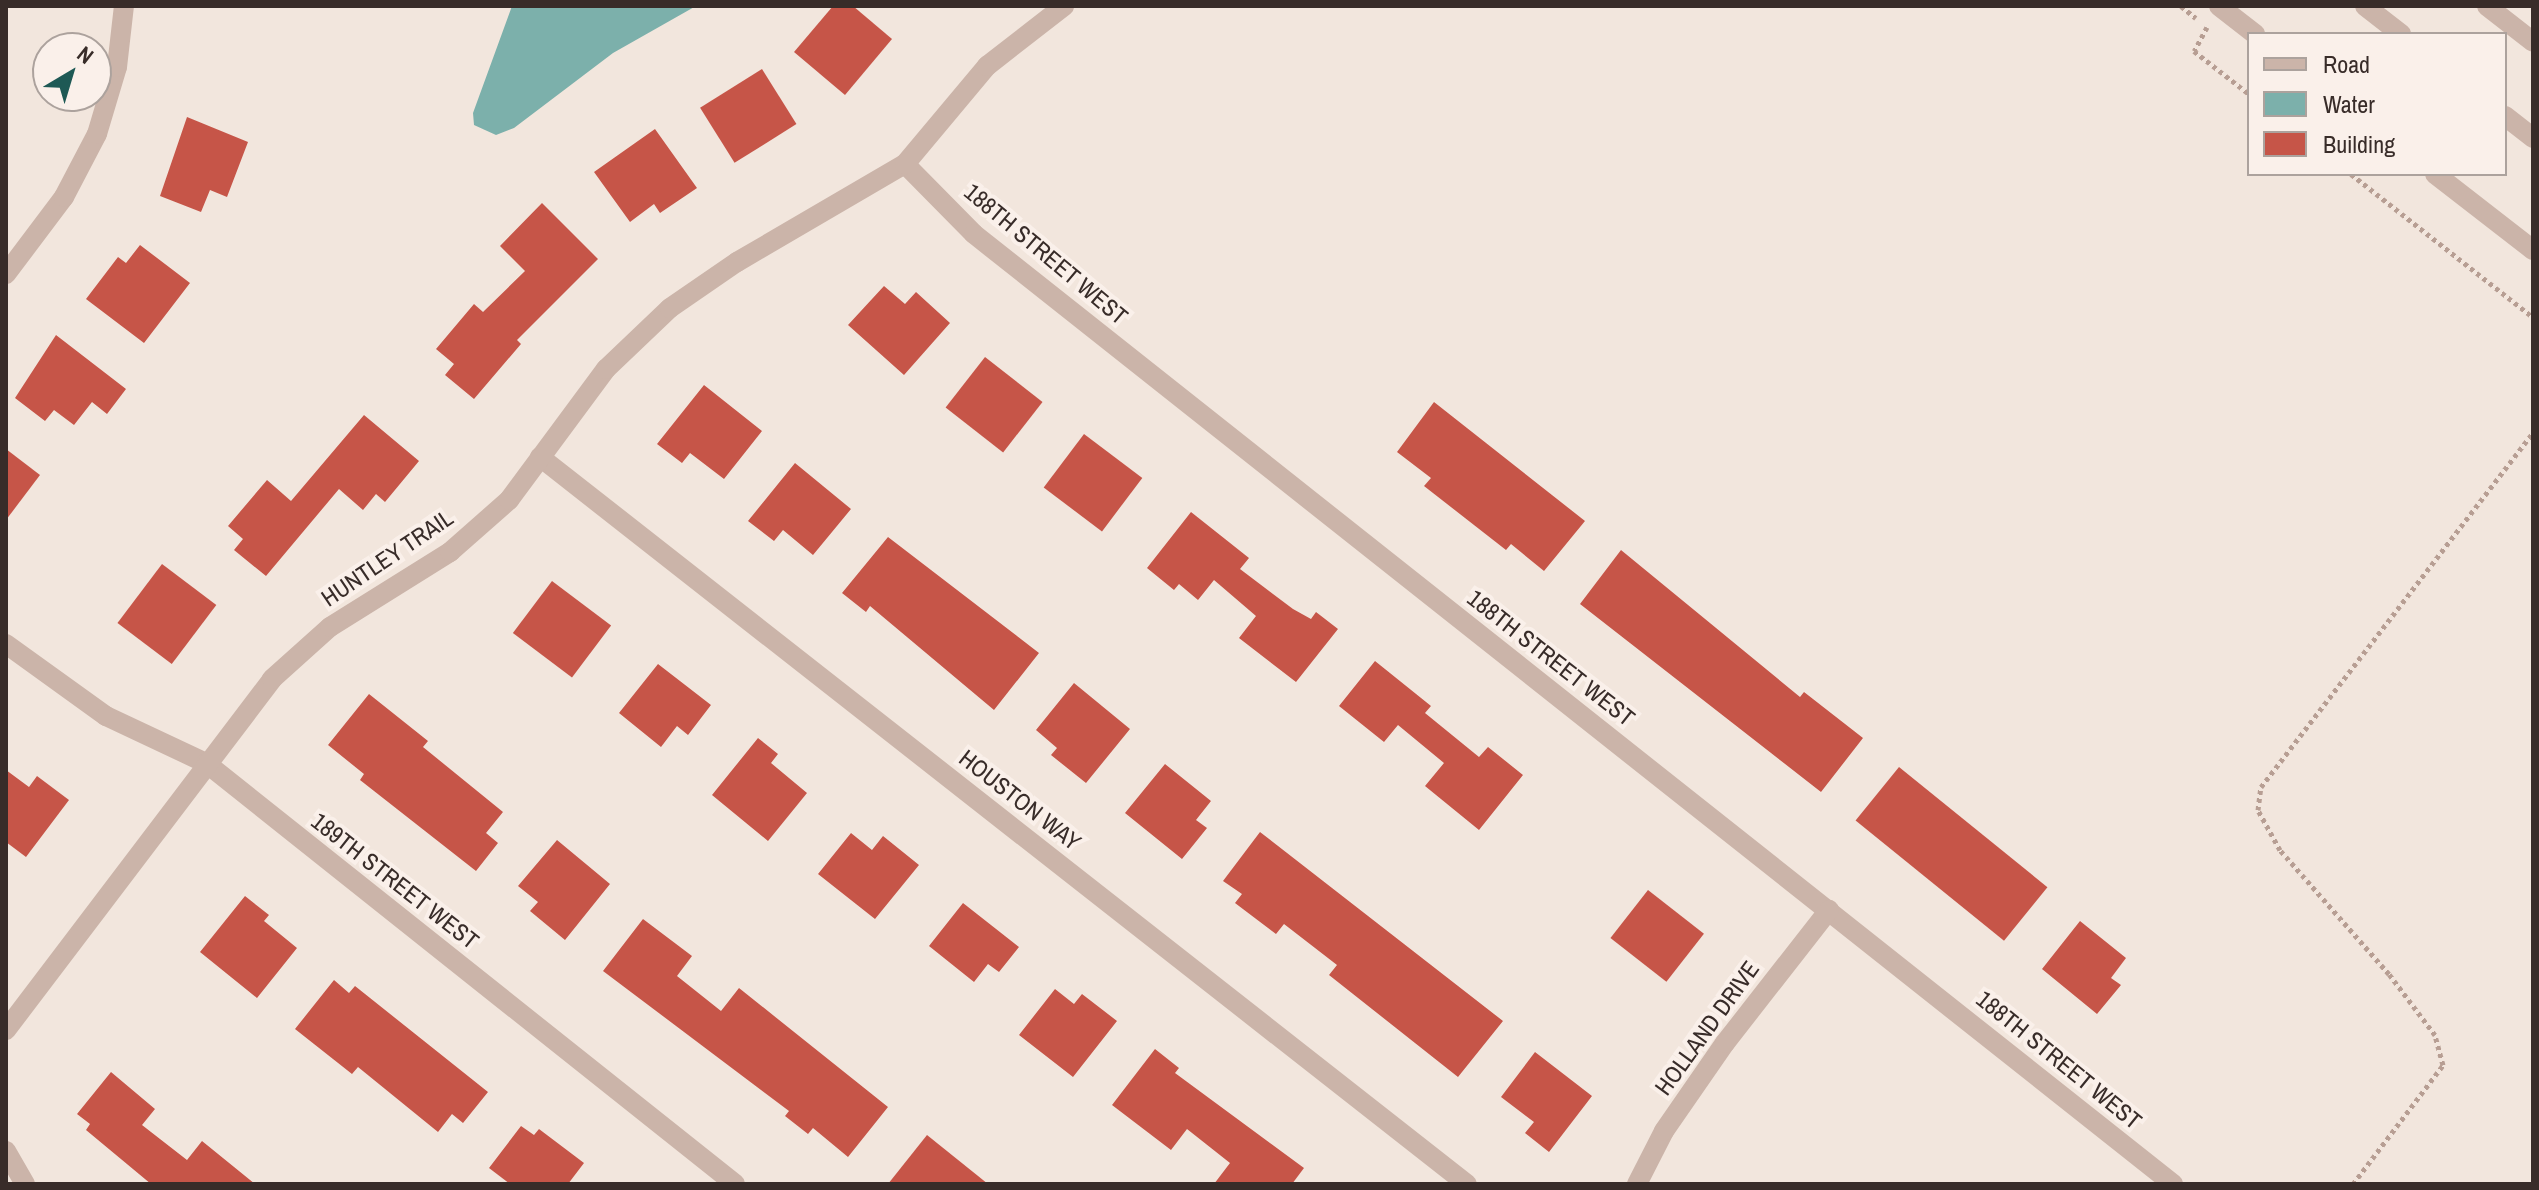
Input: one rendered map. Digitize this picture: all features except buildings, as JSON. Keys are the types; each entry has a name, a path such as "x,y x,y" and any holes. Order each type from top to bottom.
{"street":[{"path":"6,274 64,197 97,134 117,67 124,6"},
{"name":"HUNTLEY TRAIL","path":"6,1030 206,763 284,669 330,627 450,552 509,500 606,369 670,308 737,262 905,164 987,66 1064,6"},
{"path":"2219,6 2252,32"},
{"path":"2365,6 2398,32"},
{"path":"2487,6 2533,42"},
{"path":"2507,118 2533,138"},
{"name":"188TH STREET WEST","path":"905,164 974,234 2173,1184"},
{"path":"2438,176 2533,250"},
{"name":"HOUSTON WAY","path":"540,457 1467,1184"},
{"name":"189TH STREET WEST","path":"6,644 106,716 206,763 735,1184"},
{"name":"HOLLAND DRIVE","path":"1637,1184 1664,1131 1725,1043 1829,910"},
{"path":"6,1151 25,1184"}],"path":[{"path":"2181,6 2207,27 2194,51 2247,92"},
{"path":"2354,176 2533,317"},
{"path":"2353,1184 2443,1065 2435,1035 2389,974 2280,850 2258,810 2261,787 2533,433"}],"water":[{"path":"512,6 696,6 613,53 514,128 496,135 474,125 473,113"}]}
